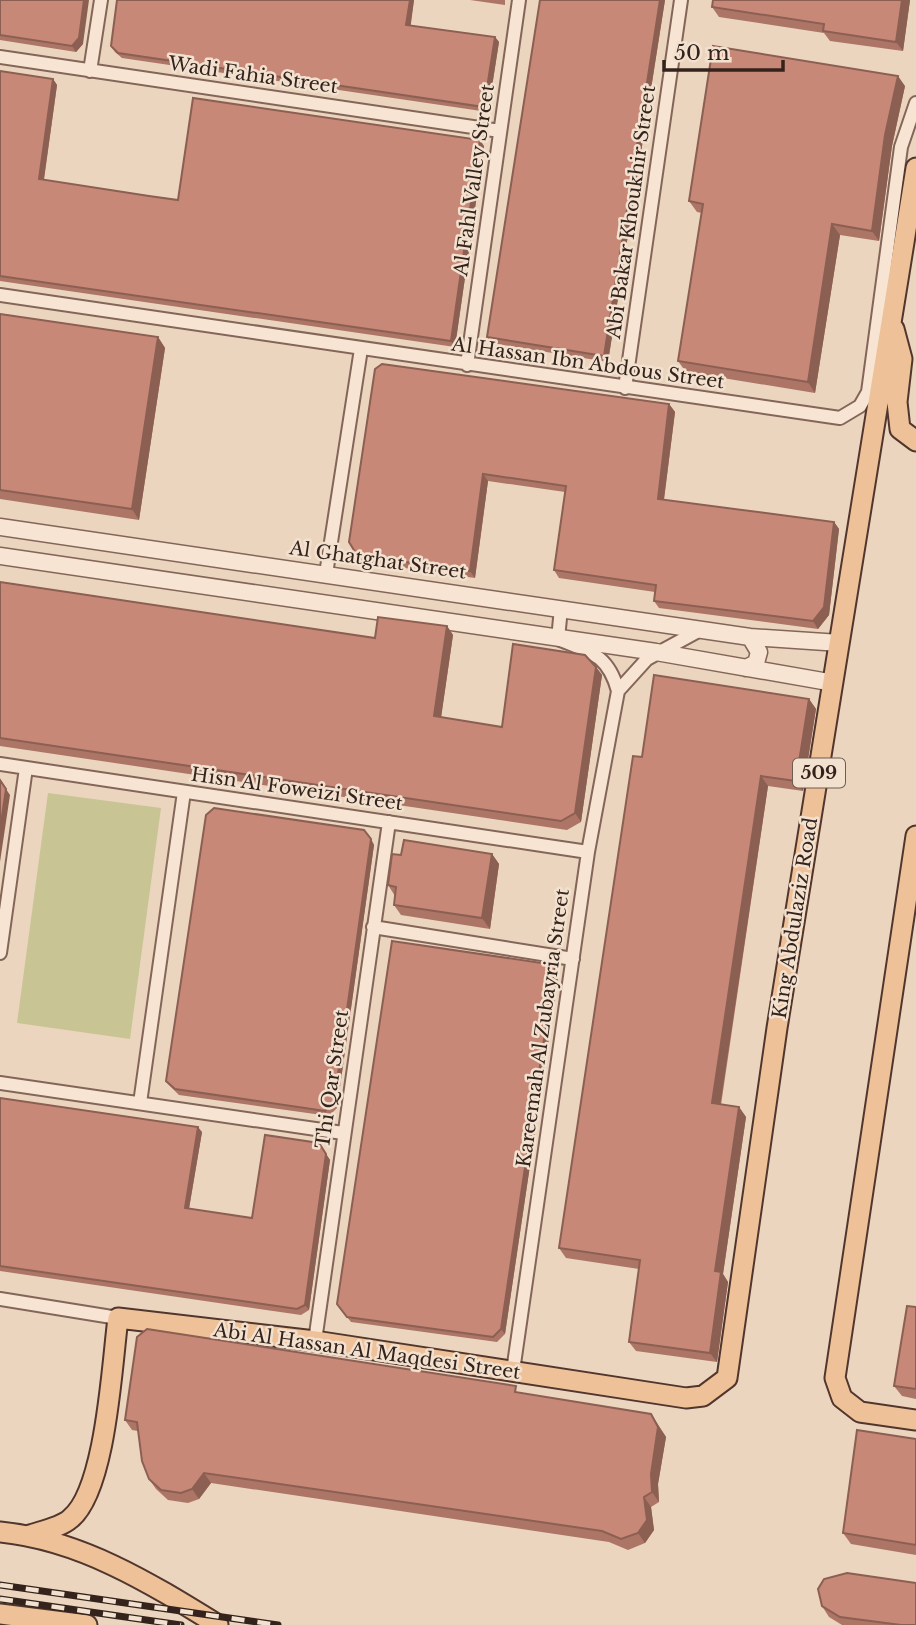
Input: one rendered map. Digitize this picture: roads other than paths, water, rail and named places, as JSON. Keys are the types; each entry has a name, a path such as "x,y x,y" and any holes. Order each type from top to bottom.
{"main road":[{"name":"King Abdulaziz Road","path":"727,1378 777,1028 915,175"},
{"path":"891,321 902,359 897,402 900,429 916,441"},
{"path":"916,836 835,1378 842,1398 860,1412 916,1420"},
{"path":"30,1535 70,1520 83,1503 93,1481 101,1445 118,1318"},
{"name":"Abi Al Hassan Al Maqdesi Street","path":"118,1318 315,1341 686,1398 703,1396 727,1378"},
{"path":"0,1532 30,1535 89,1554 148,1581 218,1625"},
{"path":"0,1614 87,1625"}],"street":[{"path":"90,71 101,0"},
{"name":"Al Fahl Valley Street","path":"467,365 519,0"},
{"name":"Abi Bakar Khoukhir Street","path":"625,388 681,0"},
{"name":"Wadi Fahia Street","path":"0,57 500,131"},
{"name":"Al Hassan Ibn Abdous Street","path":"0,295 825,418 848,415 860,406 869,392 901,147 916,103"},
{"path":"326,574 361,349"},
{"name":"Al Ghatghat Street","path":"0,527 750,637 840,643"},
{"path":"0,556 656,652 834,683"},
{"path":"558,639 561,608"},
{"path":"618,691 637,668 656,652 702,629"},
{"path":"746,668 756,663 759,652 750,637"},
{"path":"558,639 598,655 609,666 618,691"},
{"name":"Kareemah Al Zubayria Street","path":"513,1371 588,852 618,691"},
{"name":"Hisn Al Foweizi Street","path":"0,764 588,852"},
{"path":"0,953 26,768"},
{"path":"140,1103 184,792"},
{"name":"Thi Qar Street","path":"315,1341 389,822"},
{"path":"373,927 573,959"},
{"path":"0,1083 343,1133"},
{"name":"Abi Al Hassan Al Maqdesi Street","path":"0,1299 118,1318"}],"railway":[{"path":"0,1585 278,1625"},
{"path":"0,1599 181,1625"}]}
